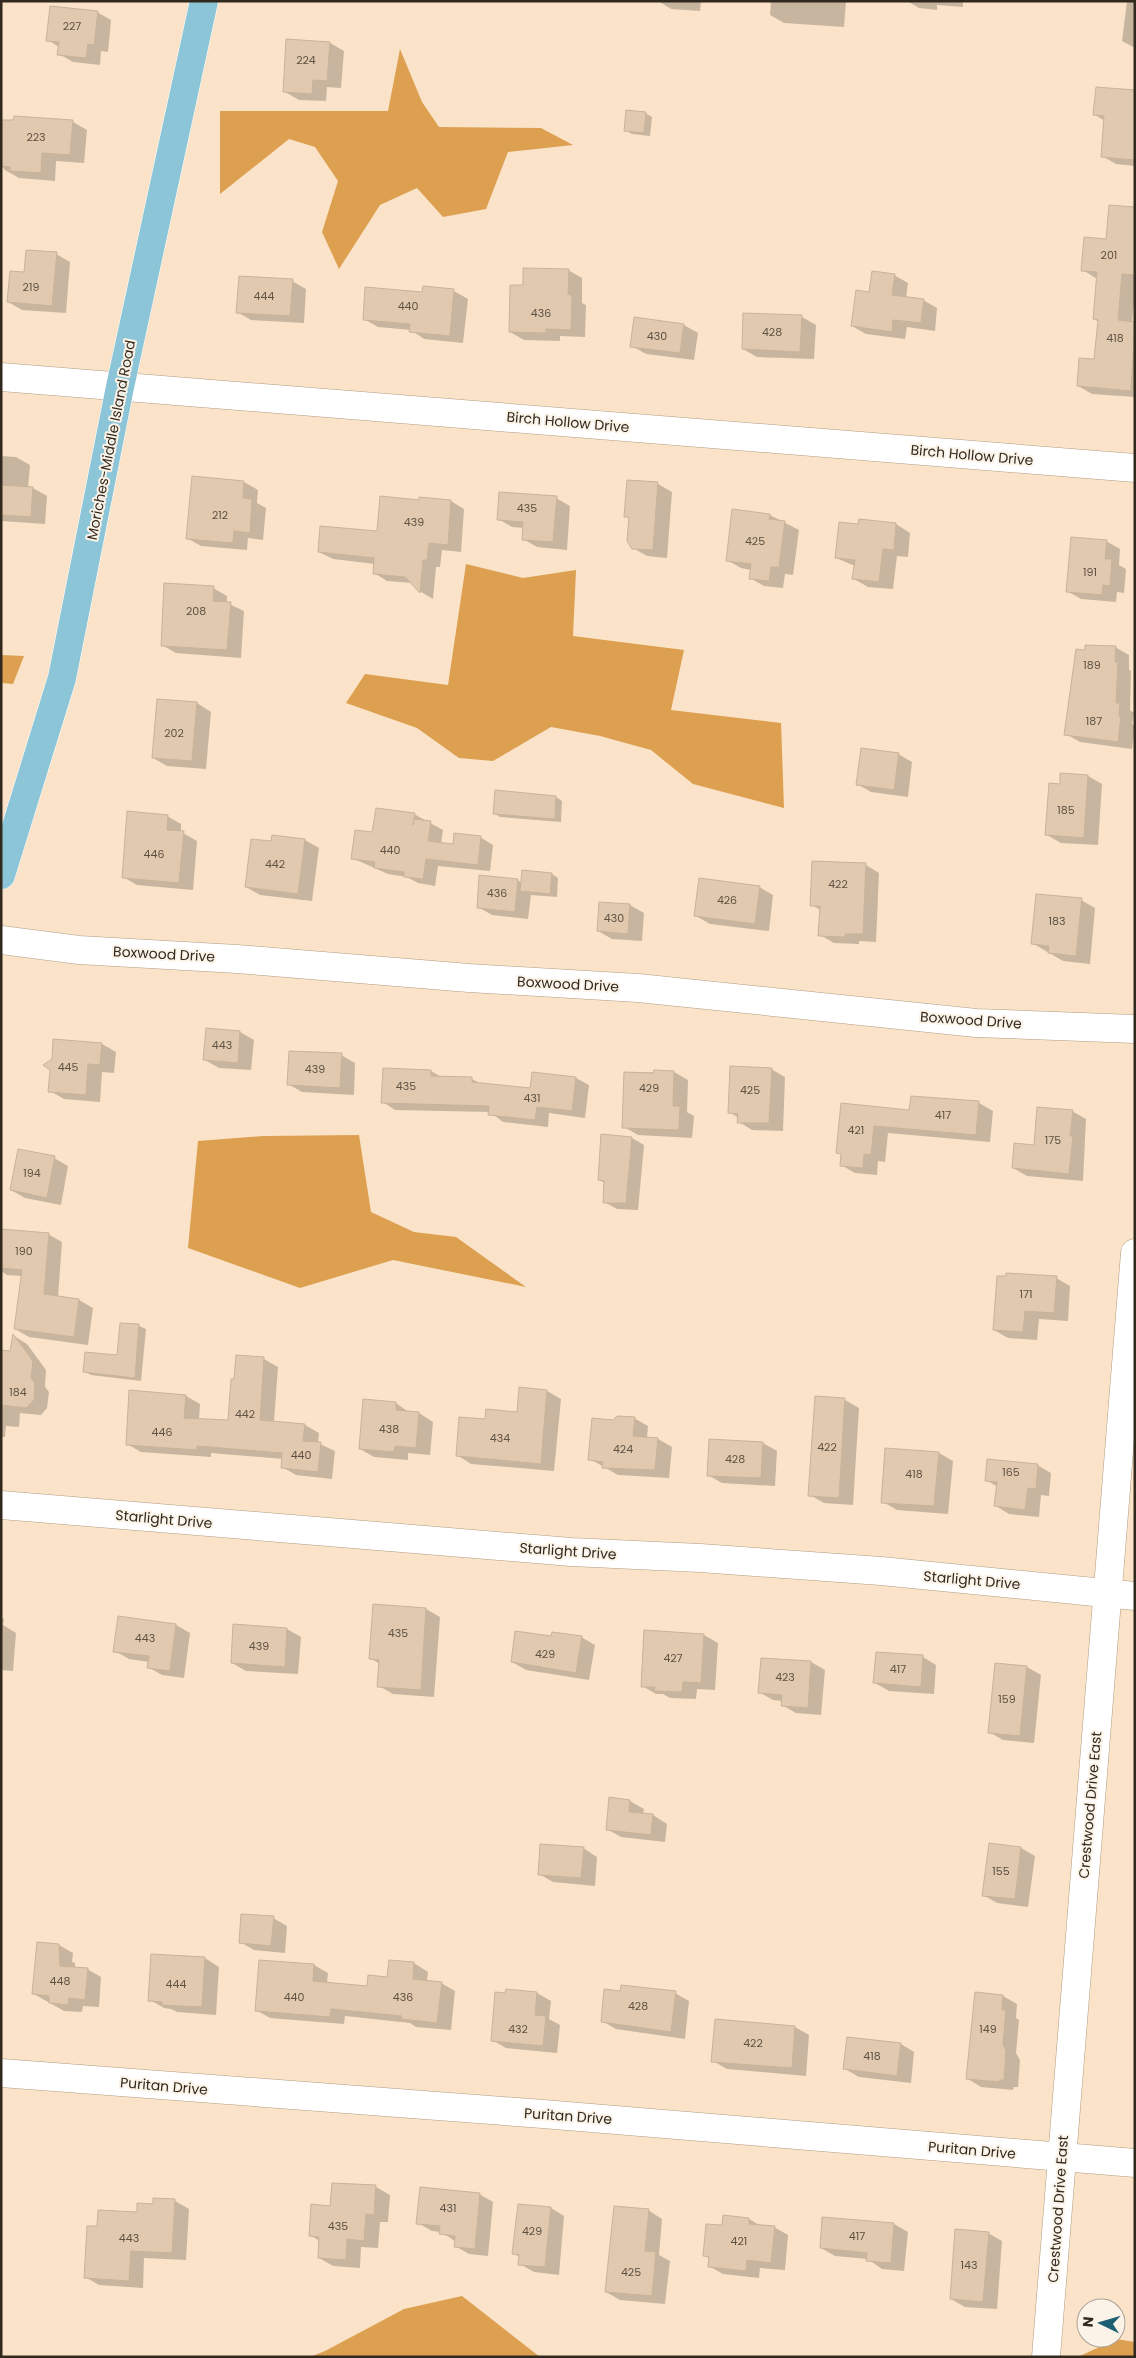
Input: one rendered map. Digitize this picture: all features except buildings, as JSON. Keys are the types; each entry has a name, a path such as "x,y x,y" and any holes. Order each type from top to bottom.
{"main road":[{"name":"Moriches-Middle Island Road","path":"1,875 62,678 120,386 204,1"}],"street":[{"name":"Birch Hollow Drive","path":"1,378 1135,468"},
{"name":"Boxwood Drive","path":"1,940 79,950 237,958 469,978 638,988 976,1022 1135,1029"},
{"name":"Crestwood Drive East","path":"1046,2357 1135,1253"},
{"name":"Starlight Drive","path":"1,1505 571,1552 700,1558 881,1572 1135,1596"},
{"name":"Puritan Drive","path":"1,2073 644,2122 1135,2163"}],"shaded area":[{"path":"400,49 422,102 439,127 541,128 573,145 508,152 486,209 443,217 417,188 380,205 339,269 322,232 338,181 315,147 289,139 220,194 220,111 388,111"},
{"path":"466,564 523,578 576,570 573,636 684,650 671,710 781,723 784,808 693,784 651,750 600,736 551,727 493,761 459,758 417,728 346,703 365,674 448,685"},
{"path":"1,655 24,656 13,684 1,683"},
{"path":"359,1135 371,1212 414,1232 456,1237 526,1287 393,1260 300,1288 188,1248 198,1141 264,1136"},
{"path":"462,2296 540,2357 310,2357 404,2309"},
{"path":"1126,2341 1135,2342 1135,2357 1078,2357 1097,2348 1126,2348"}]}
